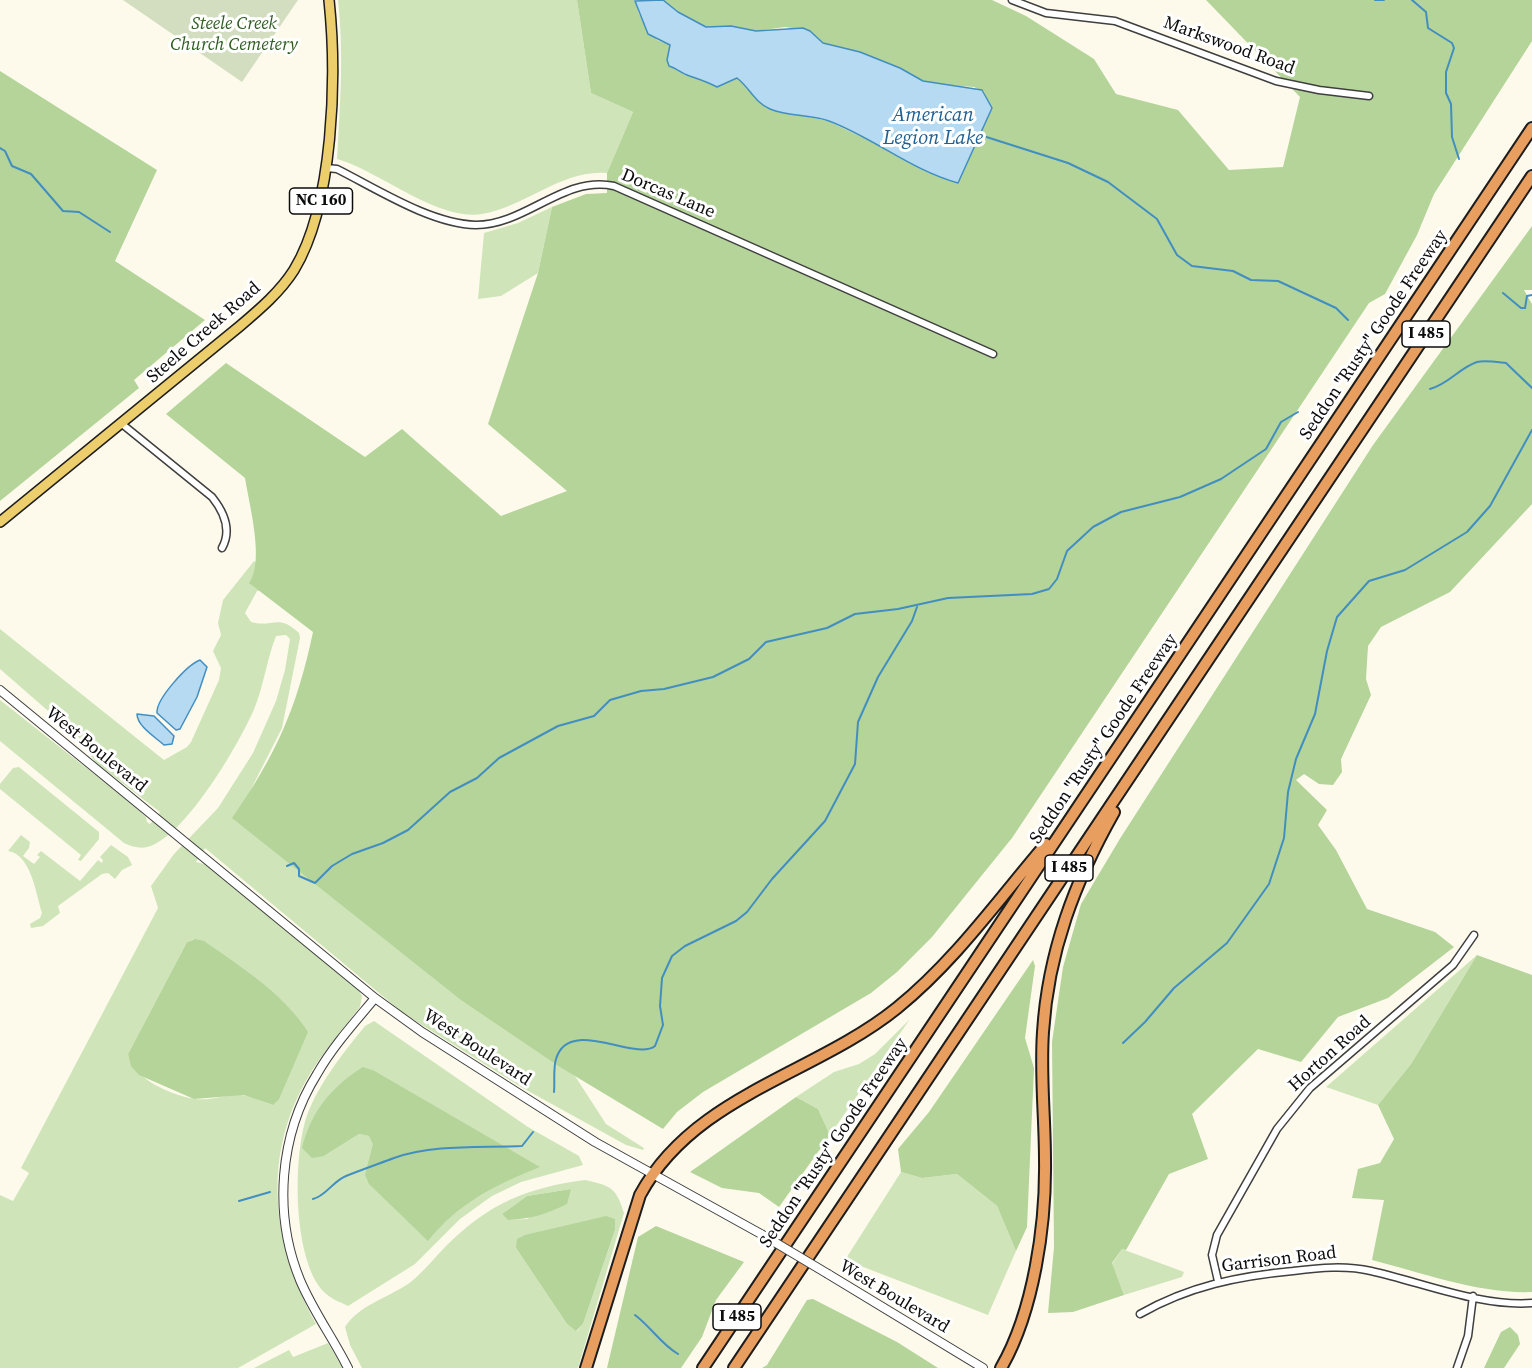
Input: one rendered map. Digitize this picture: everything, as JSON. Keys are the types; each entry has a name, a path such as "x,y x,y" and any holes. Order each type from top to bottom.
{"highway":[{"name":"Seddon \"Rusty\" Goode Freeway","path":"703,1368 1532,128"},
{"name":"I 485","path":"734,1368 1532,176"},
{"path":"1001,1368 1022,1316 1042,1225 1045,1161 1043,1032 1050,973 1062,927 1089,857 1158,735"},
{"path":"586,1368 640,1195 652,1173 698,1127 725,1107 864,1032 897,1009 932,978 971,936 1078,807"}],"main road":[{"name":"Steele Creek Road","path":"0,522 240,326 282,286 294,270 311,234 319,208 326,168 332,54 329,0"}],"street":[{"name":"Markswood Road","path":"1012,0 1046,14 1124,24 1276,81 1319,90 1369,96"},
{"name":"Dorcas Lane","path":"326,168 337,169 430,215 476,225 502,219 580,186 599,183 614,186 993,354"},
{"path":"122,424 212,497 220,507 227,531 222,548"},
{"name":"West Boulevard","path":"0,690 375,998 423,1032 595,1142 761,1234 982,1368"},
{"name":"Horton Road","path":"1218,1281 1212,1255 1217,1235 1289,1112 1310,1088 1453,965 1474,934"},
{"path":"348,1368 308,1296 294,1264 285,1225 284,1172 292,1129 310,1084 332,1051 375,998"},
{"name":"Garrison Road","path":"1140,1314 1167,1299 1218,1281 1265,1274 1346,1267 1503,1302 1532,1303"},
{"path":"1457,1368 1468,1336 1473,1296"}],"green space":[{"name":"Steele Creek Church Cemetery","path":"123,0 298,0 242,82"},
{"path":"338,0 577,0 591,93 633,112 607,173 590,173 559,182 498,210 482,214 464,214 427,203 354,165 337,159 341,60"},
{"path":"577,0 635,0 639,14 657,40 670,45 667,60 685,75 699,77 717,87 737,78 746,84 755,99 789,113 828,121 958,183 991,108 984,92 974,87 933,84 923,81 900,68 860,52 823,43 810,31 785,27 756,31 731,26 706,27 678,12 663,0 992,0 1026,16 1094,59 1116,94 1178,110 1229,170 1283,167 1300,97 1206,0 1532,0 1532,41 1434,194 1417,235 1385,294 1369,303 1012,838 932,937 897,972 871,993 703,1092 677,1112 663,1129 560,1067 461,1000 232,818 261,773 283,730 300,684 313,632 249,583 254,574 256,547 245,478 166,414 226,363 365,457 402,429 501,516 567,491 488,424 538,273 552,207 586,194 607,193 607,173 633,112 591,93"},
{"path":"0,71 157,170 115,261 205,320 134,380 139,388 0,501"},
{"path":"552,207 538,273 501,296 478,299 484,233 518,223"},
{"path":"1532,226 1532,290 1524,290 1532,304 1532,504 1450,592 1381,627 1368,646 1366,679 1371,695 1341,759 1342,772 1333,785 1319,784 1304,774 1296,780 1327,810 1318,825 1336,850 1367,909 1435,932 1454,947 1388,998 1338,1017 1301,1062 1258,1049 1192,1114 1208,1159 1169,1174 1126,1250 1122,1249 1112,1263 1124,1295 1073,1312 1048,1313 1054,1247 1052,1042 1063,967 1081,904 1121,837 1373,445"},
{"path":"254,561 301,584 257,591 245,613 251,622 286,624 299,633 300,638 282,728 238,815 575,1076 606,1124 644,1148 643,1150 626,1145 521,1087 403,1013 205,848 196,862 204,864 220,875 357,988 362,996 360,1007 318,1061 296,1101 285,1132 279,1164 278,1196 281,1229 289,1261 316,1324 238,1368 0,1368 0,1195 13,1201 29,1173 21,1168 158,908 151,886 174,854 218,808 253,753 276,701 285,670 290,639 286,635 276,636 258,698 248,723 226,762 198,803 169,835 151,846 139,848 124,843 0,741 0,700 127,800 146,817 147,822 150,824 160,812 96,763 78,737 0,669 0,629 164,760 187,747 191,742 219,680 221,668 213,651 221,635 218,623 223,600","holes":["194,939 273,1105 241,1095 201,1099 185,1097 154,1084 137,1071 132,1063 128,1054 187,942"]},
{"path":"19,767 99,832 99,839 81,861 78,860 81,855 0,789 0,784 13,768"},
{"path":"21,835 30,842 23,856 34,864 40,857 37,855 41,851 80,881 98,860 102,863 103,860 100,857 111,845 128,857 132,865 122,870 115,879 108,873 102,874 58,906 60,913 43,926 31,928 30,924 40,918 42,913 35,886 22,859 8,851"},
{"path":"195,939 204,941 261,982 287,1005 308,1032 279,1099 273,1105 244,1095 194,1099 139,1075 131,1066 128,1054 187,942"},
{"path":"1477,955 1411,1064 1378,1105 1326,1087"},
{"path":"1477,955 1532,975 1532,1292 1492,1290 1472,1286 1372,1260 1384,1200 1352,1198 1358,1169 1380,1163 1394,1139 1378,1105 1411,1064"},
{"path":"1033,960 1035,966 1025,1038 1034,1068 1027,1227 1016,1251 997,1206 957,1174 922,1178 901,1172 898,1149 929,1112"},
{"path":"910,1019 830,1135 818,1109 796,1097 834,1072 859,1064 875,1054"},
{"path":"374,1021 528,1127 579,1156 583,1165 521,1182 492,1196 460,1219 415,1264 348,1306 324,1292 313,1277 301,1231 298,1177 303,1128 309,1110 341,1056 365,1026","holes":["375,1071 539,1167 465,1205 428,1240 370,1136 359,1134 324,1156"]},
{"path":"363,1067 375,1071 540,1167 479,1196 452,1216 428,1241 369,1184 365,1175 373,1144 369,1136 359,1134 324,1156 312,1158 302,1148 311,1123 324,1102 341,1083"},
{"path":"796,1097 818,1109 830,1135 779,1207 759,1193 722,1188 690,1172"},
{"path":"901,1172 922,1178 957,1174 997,1206 1016,1251 988,1315 845,1260"},
{"path":"585,1180 607,1186 615,1193 624,1213 578,1368 362,1368 350,1345 345,1327 357,1313 408,1284 478,1218 527,1193","holes":["571,1189 527,1219 509,1220 502,1214 527,1196","615,1219 615,1230 583,1324 577,1331 567,1324 516,1248"]},
{"path":"571,1189 567,1204 545,1213 508,1220 502,1214 527,1196"},
{"path":"606,1216 615,1219 615,1230 583,1324 576,1331 567,1324 516,1248 517,1239 525,1235"},
{"path":"656,1226 744,1262 716,1300 702,1337 681,1368 607,1368 638,1237"},
{"path":"1122,1249 1184,1272 1182,1277 1124,1295 1112,1264"},
{"path":"813,1299 897,1342 938,1368 762,1368 767,1365 807,1300"},
{"path":"1510,1327 1518,1335 1520,1344 1504,1368 1484,1368 1501,1332"},
{"path":"328,1343 343,1368 254,1368 289,1350 293,1357"}],"water":[{"name":"American Legion Lake","path":"663,0 678,12 706,27 731,26 756,31 803,28 823,43 860,52 900,68 923,81 982,90 992,108 958,183 924,170 829,121 770,109 760,103 737,78 717,87 669,66 667,60 670,45 648,34 635,1"},
{"path":"200,660 207,667 197,697 180,729 176,730 157,713 158,707 173,683"},
{"path":"137,714 154,716 174,736 172,744 164,745 152,735 140,723"}],"waterway":[{"path":"1375,0 1384,0"},
{"path":"1412,0 1426,12 1428,28 1452,43 1454,48 1446,72 1446,93 1451,104 1452,137 1459,159"},
{"path":"977,134 1068,163 1108,182 1157,219 1177,255 1192,266 1233,271 1251,280 1278,281 1336,308 1348,320"},
{"path":"0,148 5,151 12,166 31,174 63,211 79,212 110,232"},
{"path":"1503,293 1521,308 1525,308 1527,296 1532,295"},
{"path":"1430,389 1443,384 1465,368 1484,361 1506,363 1532,388"},
{"path":"287,866 294,863 299,869 299,876 315,883 332,866 352,854 383,843 408,830 450,792 477,778 499,758 558,726 594,716 610,700 641,691 664,689 713,677 749,659 766,642 827,628 855,614 898,609 948,598 1032,594 1049,589 1057,579 1067,551 1093,527 1121,512 1180,497 1221,479 1266,449 1281,422 1298,412"},
{"path":"1123,1043 1145,1022 1174,988 1227,943 1269,884 1284,838 1288,792 1296,759 1315,714 1327,651 1337,617 1369,581 1405,570 1467,532 1490,506 1532,430"},
{"path":"554,1092 556,1059 563,1047 574,1041 603,1042 633,1049 655,1046 663,1025 660,1006 662,978 672,956 685,946 736,921 747,912 772,879 825,821 855,764 858,722 878,677 912,621 917,607"},
{"path":"313,1199 322,1195 341,1178 394,1158 425,1150 522,1146 533,1132"},
{"path":"239,1201 270,1192"},
{"path":"635,1315 678,1354"}]}
